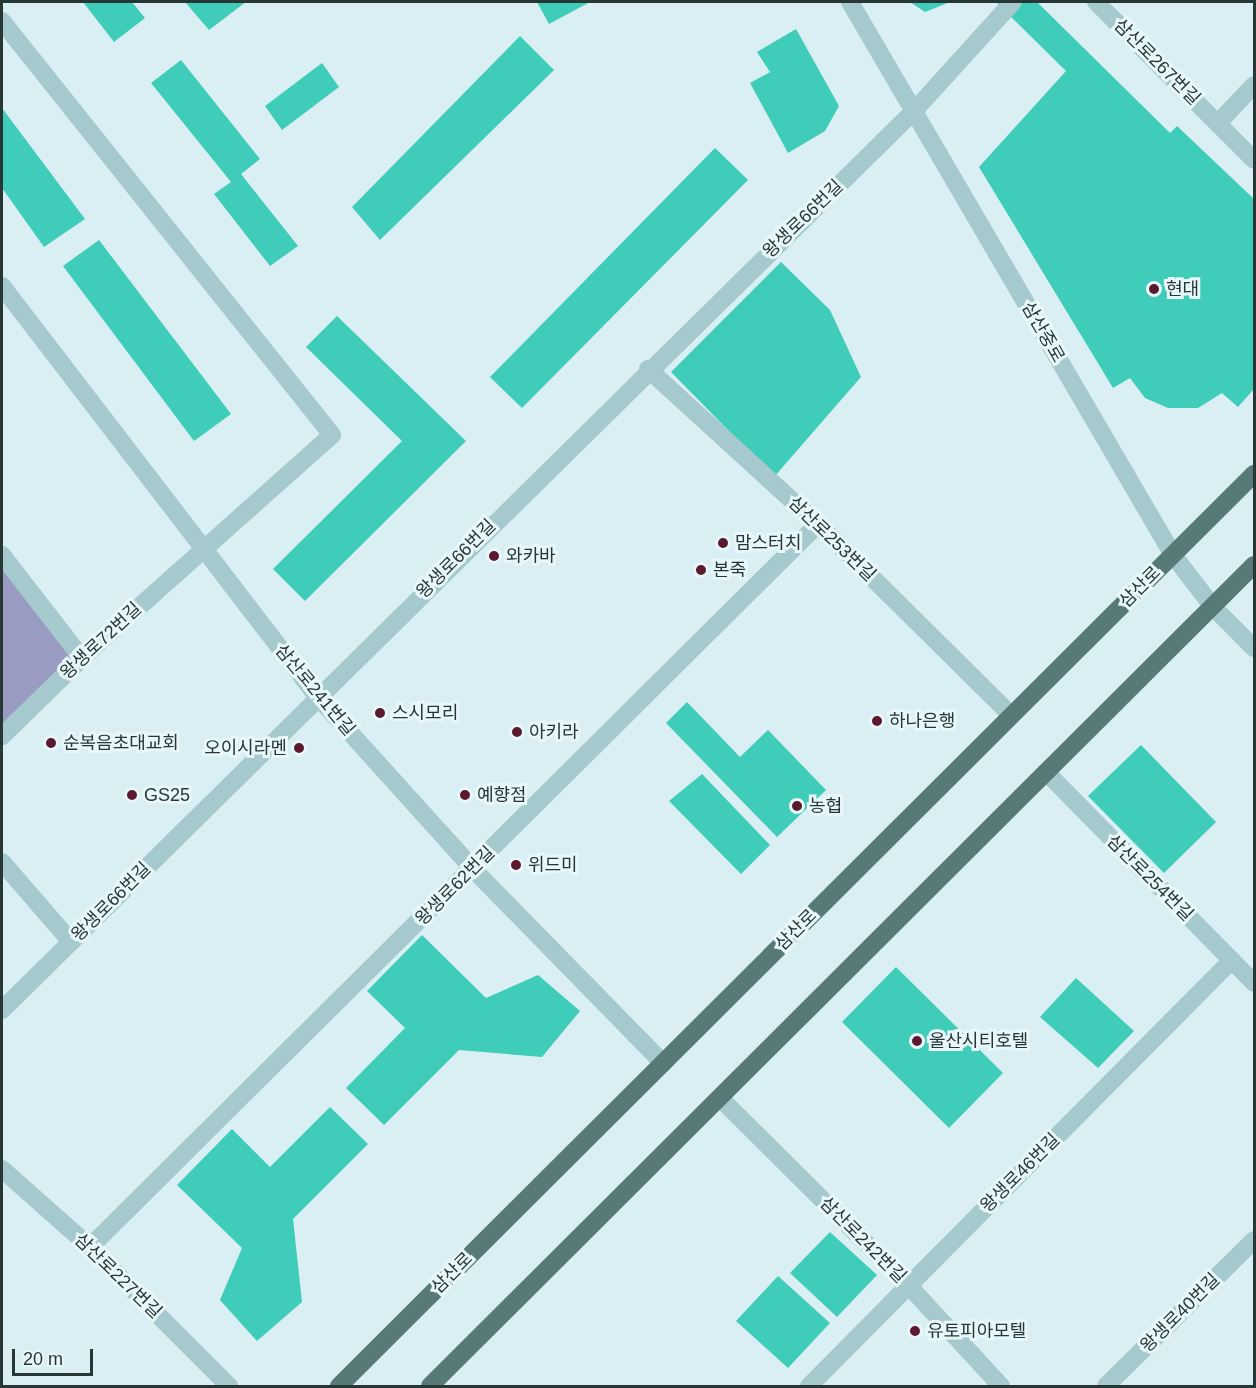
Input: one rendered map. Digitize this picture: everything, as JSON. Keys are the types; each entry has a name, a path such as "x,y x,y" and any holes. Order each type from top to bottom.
{"main road":[{"name":"삼산로","path":"339,1386 1254,474"},
{"path":"430,1386 1254,565"}],"street":[{"name":"삼산중로","path":"850,2 1173,555 1212,607 1254,648"},
{"name":"왕생로66번길","path":"2,1010 648,369 914,111 1013,2"},
{"name":"삼산로267번길","path":"1096,2 1254,160"},
{"name":"왕생로72번길","path":"2,21 332,435 82,658 2,736"},
{"path":"1218,123 1254,85"},
{"name":"삼산로241번길","path":"2,286 318,697 473,869 663,1063"},
{"name":"삼산로253번길","path":"648,369 818,524 1011,715"},
{"name":"왕생로62번길","path":"90,1247 818,524"},
{"path":"2,555 82,658"},
{"name":"삼산로254번길","path":"1046,772 1254,983"},
{"path":"2,862 71,942"},
{"name":"왕생로46번길","path":"809,1386 1232,960"},
{"name":"삼산로242번길","path":"720,1098 909,1286 1001,1386"},
{"name":"삼산로227번길","path":"2,1169 90,1247 229,1386"},
{"name":"왕생로40번길","path":"1106,1386 1254,1240"}],"shaded area":[{"path":"2,555 82,658 2,736"}],"building":[{"path":"83,2 132,2 145,18 114,42"},
{"path":"185,2 246,2 209,30"},
{"path":"537,2 590,2 549,24"},
{"path":"910,2 950,2 925,12"},
{"name":"현대","path":"996,2 1037,2 1170,133 1177,126 1254,199 1254,389 1238,407 1222,393 1198,408 1168,408 1145,398 1130,378 1113,388 979,167 1066,71"},
{"path":"796,29 839,106 825,131 788,153 750,83 770,72 757,52"},
{"path":"520,36 554,70 380,240 352,207"},
{"path":"181,60 260,159 241,174 298,246 270,266 214,194 231,182 151,83"},
{"path":"322,63 339,87 282,130 265,106"},
{"path":"2,108 85,219 44,247 2,188"},
{"path":"715,148 748,180 522,408 490,377"},
{"path":"99,240 231,414 194,441 63,266"},
{"path":"781,262 830,310 861,377 774,477 671,372"},
{"path":"337,316 466,441 305,601 273,569 402,441 306,347"},
{"path":"687,702 740,757 768,730 826,790 777,837 666,723"},
{"path":"1141,745 1216,822 1164,873 1088,796"},
{"path":"702,774 770,845 741,874 669,801"},
{"path":"422,935 486,998 538,975 580,1011 542,1057 459,1050 384,1125 346,1088 405,1028 367,991"},
{"name":"울산시티호텔","path":"896,967 1003,1073 949,1128 842,1022"},
{"path":"1076,978 1134,1031 1098,1068 1040,1017"},
{"path":"330,1107 368,1144 293,1219 302,1302 257,1341 220,1300 242,1248 177,1185 232,1129 270,1167"},
{"path":"830,1232 877,1275 837,1317 790,1273"},
{"path":"778,1276 830,1323 788,1368 736,1321"}],"place":[{"name":"현대","path":"1154,289"},
{"name":"맘스터치","path":"723,543"},
{"name":"와카바","path":"494,556"},
{"name":"본죽","path":"701,570"},
{"name":"스시모리","path":"380,713"},
{"name":"하나은행","path":"877,721"},
{"name":"아키라","path":"517,732"},
{"name":"순복음초대교회","path":"51,743"},
{"name":"오이시라멘","path":"299,748"},
{"name":"GS25","path":"132,795"},
{"name":"예향점","path":"465,795"},
{"name":"농협","path":"797,806"},
{"name":"위드미","path":"516,865"},
{"name":"울산시티호텔","path":"917,1041"},
{"name":"유토피아모텔","path":"915,1331"}]}
